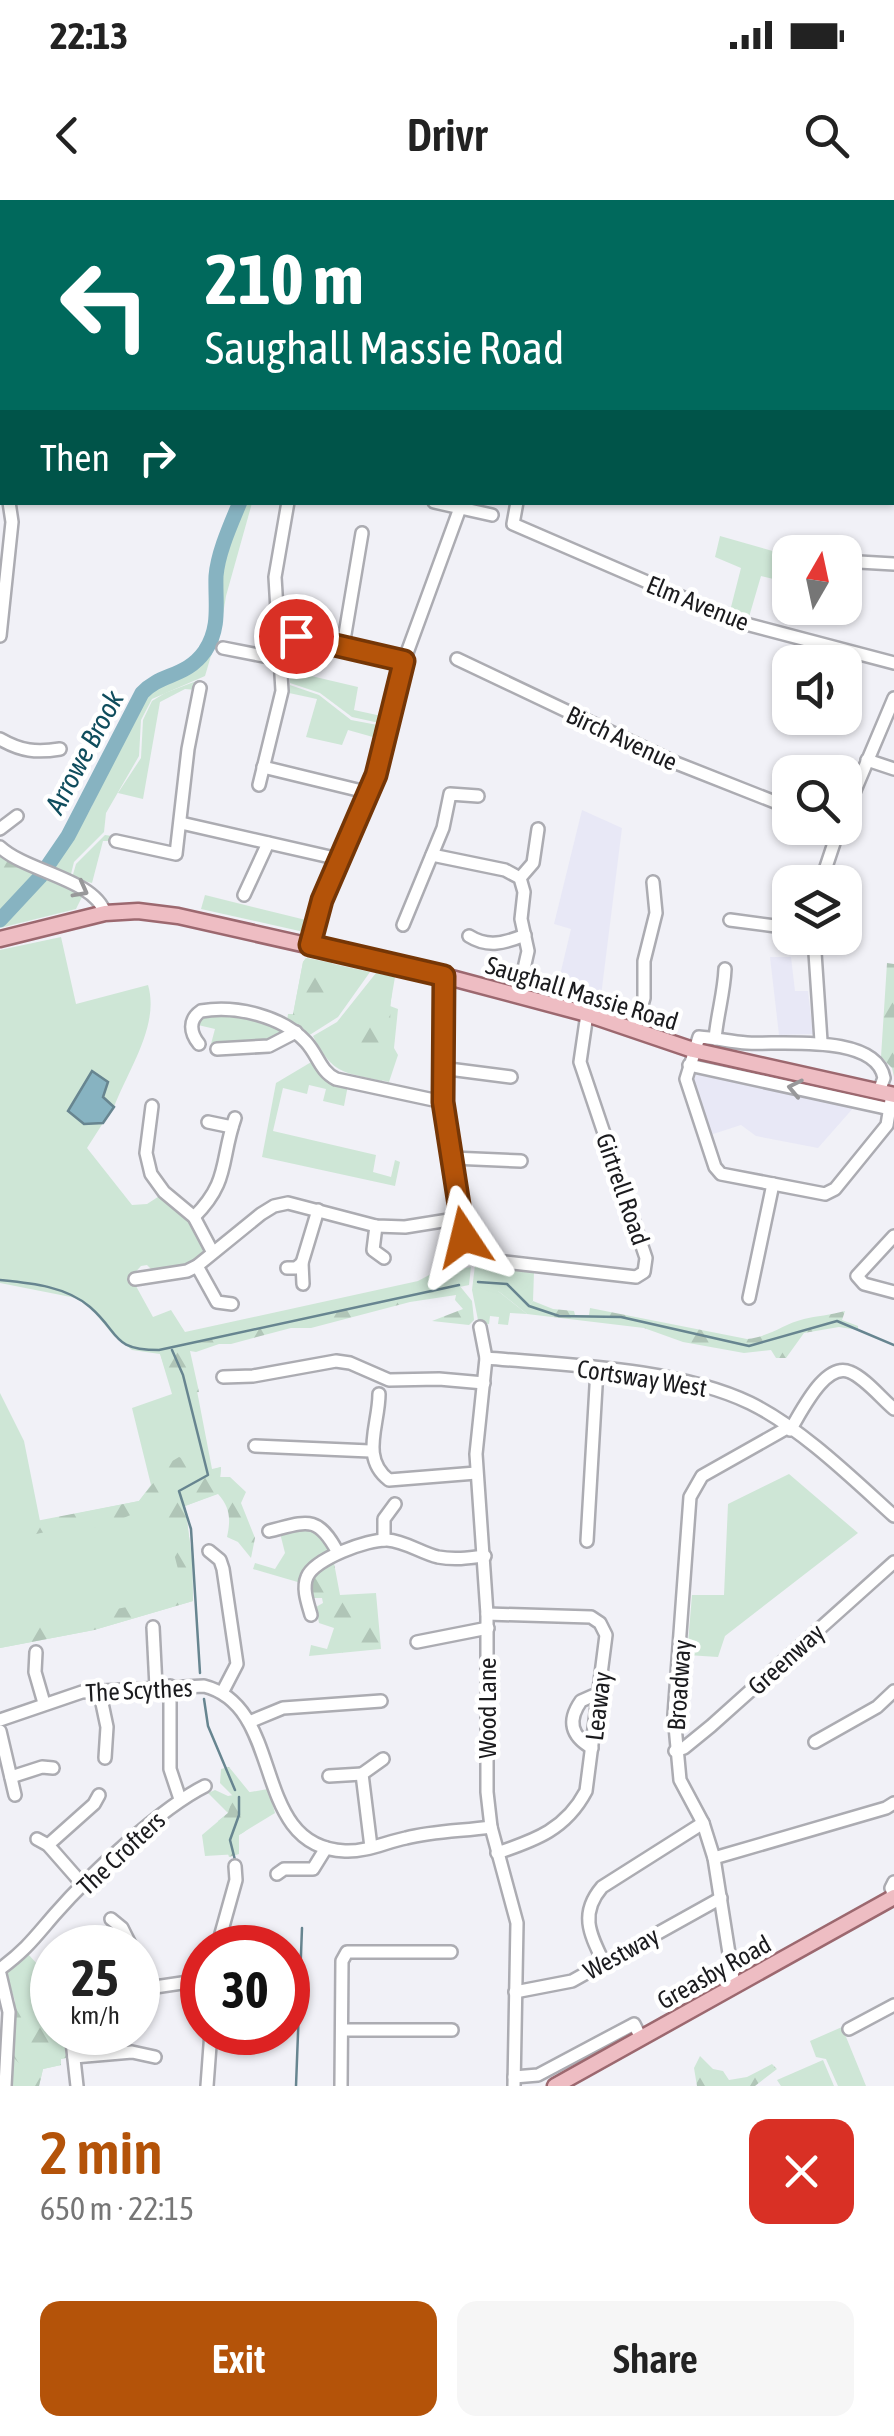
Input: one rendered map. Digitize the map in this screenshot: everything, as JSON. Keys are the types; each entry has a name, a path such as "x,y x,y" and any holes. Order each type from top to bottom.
{"main road":[{"name":"Saughall Massie Road","path":"0,939 105,913 138,911 178,916 518,995 636,1029 691,1057 773,1067 889,1097"},
{"name":"Greasby Road","path":"555,2086 893,1900"}],"street":[{"path":"0,632 12,522 10,505"},
{"path":"259,785 282,691 275,561 287,505"},
{"path":"447,505 492,515"},
{"name":"Elm Avenue","path":"516,505 512,524 742,624 894,663"},
{"path":"310,945 322,900 370,792 404,661 460,508"},
{"path":"344,646 362,533"},
{"path":"862,562 894,564"},
{"path":"278,634 312,638 404,661"},
{"path":"223,648 279,659"},
{"name":"Birch Avenue","path":"457,660 676,763 772,801"},
{"path":"176,854 188,749 200,688"},
{"path":"862,772 894,698"},
{"path":"0,739 36,753 60,749"},
{"path":"867,760 894,769"},
{"path":"263,766 370,792"},
{"path":"404,925 443,828 450,794 478,796"},
{"path":"0,830 17,816"},
{"path":"181,823 339,859"},
{"path":"520,878 533,864 538,829"},
{"path":"116,841 192,858"},
{"path":"244,895 268,843"},
{"path":"0,847 91,893 102,902 105,913"},
{"path":"432,855 505,870 520,878 524,892 521,919 528,951 518,995"},
{"path":"636,1029 644,998 644,960 656,914 653,882"},
{"path":"730,920 772,926"},
{"path":"469,936 493,944 525,934"},
{"path":"815,955 821,1042"},
{"path":"691,1057 686,1079 717,1170 825,1194 832,1192 887,1125 889,1097 879,1064 862,1055 821,1042 715,1039 724,969"},
{"name":"Girtrell Road","path":"444,976 443,1102 460,1218 468,1245 487,1260 636,1277 644,1272 646,1258 579,1058 586,1014"},
{"path":"199,1044 191,1029 202,1011 216,1009 261,1016 296,1032 329,1076 443,1102"},
{"path":"217,1049 269,1046 296,1032"},
{"name":"Saughall Massie Road","path":"715,1039 699,1037 691,1057 889,1097"},
{"path":"773,1067 778,1043"},
{"path":"441,1068 511,1077"},
{"path":"152,1106 146,1153 151,1174 164,1192 194,1217 212,1252"},
{"path":"151,1126 159,1118 166,1118"},
{"path":"194,1217 214,1197 219,1186 234,1122 208,1122"},
{"path":"452,1158 521,1161"},
{"path":"750,1298 773,1184"},
{"path":"134,1279 187,1271 274,1206 288,1204 376,1226 460,1218"},
{"path":"302,1284 302,1264 318,1210"},
{"path":"376,1226 369,1253 384,1258"},
{"path":"894,1236 857,1276 864,1284 894,1292"},
{"path":"287,1268 302,1264"},
{"path":"196,1266 217,1302 232,1304"},
{"name":"Wood Lane","path":"480,1328 486,1358 476,1473 488,1621 487,1792 491,1827 516,1924 514,2082"},
{"name":"Cortsway West","path":"486,1358 666,1378 719,1390 754,1405 821,1451 894,1516"},
{"path":"223,1377 252,1376 336,1361 389,1380 484,1383"},
{"path":"587,1541 597,1370"},
{"path":"788,1429 826,1376 839,1370 850,1372 894,1409"},
{"path":"379,1394 370,1452 376,1468 389,1480 476,1473"},
{"name":"Broadway","path":"734,1986 714,1858 703,1824 680,1780 675,1751 674,1715 693,1486 702,1476 788,1429"},
{"path":"255,1446 370,1452"},
{"path":"384,1540 384,1519 394,1504"},
{"path":"270,1531 314,1523 322,1528 337,1551"},
{"path":"311,1615 306,1579 310,1571 337,1551 384,1540 436,1556 484,1556"},
{"path":"209,1551 223,1568 237,1664 223,1691 233,1698 249,1722 290,1824 299,1834 326,1848 346,1851 408,1837 491,1827"},
{"name":"Greenway","path":"675,1751 711,1726 894,1562"},
{"name":"Leaway","path":"488,1621 591,1617 600,1623 606,1635 586,1791 569,1818 547,1834 497,1853"},
{"path":"416,1642 444,1639 488,1621"},
{"path":"153,1628 156,1686"},
{"path":"36,1652 35,1672 44,1703"},
{"path":"170,1686 170,1769 180,1799"},
{"name":"The Scythes","path":"0,1720 44,1703 99,1689 201,1686 223,1691"},
{"path":"91,1744 105,1751 106,1727 99,1689"},
{"path":"815,1742 877,1706 894,1691"},
{"path":"592,1748 575,1735 572,1722 581,1701 599,1693"},
{"path":"249,1722 283,1708 381,1700"},
{"path":"0,1731 14,1795"},
{"path":"328,1776 362,1774 384,1760"},
{"path":"10,1778 42,1767 53,1768"},
{"path":"362,1774 371,1848"},
{"name":"The Crofters","path":"0,1972 28,1949 84,1886 180,1799 205,1786"},
{"path":"84,1886 42,1842 98,1803"},
{"path":"714,1858 894,1803"},
{"path":"604,1963 588,1930 588,1914 595,1896 602,1887 703,1824"},
{"path":"277,1874 313,1869 326,1848"},
{"path":"223,1925 236,1880 235,1866"},
{"name":"Greasby Road","path":"893,1900 894,1882"},
{"name":"Westway","path":"515,1992 572,1981 721,1898"},
{"path":"112,1919 119,1925"},
{"path":"341,2086 342,1960 348,1952 451,1952"},
{"path":"0,1972 9,2012 5,2086"},
{"path":"849,2028 894,2005"},
{"path":"514,2082 538,2075 634,2024 641,2038"},
{"path":"342,2030 452,2030"},
{"path":"77,2086 74,2057 132,2052 155,2057"},
{"path":"207,2086 209,2055"}],"shaded area":[{"path":"582,810 622,828 600,1004 556,992 571,929 554,924"},
{"path":"770,957 791,957 795,991 808,991 813,1034 779,1035"},
{"path":"691,1071 855,1106 818,1148 756,1136 741,1125 710,1135"}],"green space":[{"path":"239,505 251,505 226,596 218,645 213,649 205,676 152,699 141,720 139,756 106,813 104,832 74,862 70,878 50,869 48,865 73,838 91,808 145,694 192,670 205,655 216,628 216,578"},
{"path":"720,536 772,551 772,579 761,576 749,617 730,611 741,568 715,557"},
{"path":"290,671 358,687 354,710 386,717 384,724 352,717 320,693 290,683"},
{"path":"199,680 197,690 185,689 160,702 143,799 118,793 141,758 143,720 152,701"},
{"path":"290,685 319,695 351,720 383,726 380,739 348,730 342,745 306,737 317,699 289,693"},
{"path":"105,835 112,836 111,841 103,841 92,883 72,878 76,864"},
{"path":"0,854 37,872 0,919"},
{"path":"45,878 83,895 76,909 0,928"},
{"path":"205,895 310,921 304,932 201,909"},
{"path":"61,937 76,1004 148,985 151,1000 146,1031 114,1107 103,1098 84,1124 103,1123 87,1148 132,1205 147,1204 161,1195 189,1219 205,1246 184,1265 154,1272 147,1265 141,1266 131,1277 153,1317 171,1310 185,1332 471,1267 469,1285 188,1344 212,1469 221,1467 219,1493 185,1506 193,1601 94,1630 0,1648 0,1393 24,1441 40,1521 139,1501 151,1485 132,1408 172,1394 160,1354 132,1350 76,1298 0,1283 0,950"},
{"path":"306,958 370,972 338,1017 308,1036 287,1021 288,1014 293,1014"},
{"path":"306,958 332,963 338,991 330,1007 293,1015 303,962"},
{"path":"887,963 894,964 894,1077 892,1068 881,1057"},
{"path":"376,973 395,977 390,1006 398,1009 394,1048 398,1055 389,1082 343,1071 328,1059 313,1036 337,1022"},
{"path":"392,993 387,1070 382,1081 360,1076 353,1024 364,1007"},
{"path":"211,1013 253,1019 285,1032 258,1041 211,1044 215,1029 198,1025 200,1017"},
{"path":"313,1061 348,1085 344,1106 323,1101 326,1089 309,1085 307,1094 283,1088 273,1131 376,1155 373,1172 391,1177 395,1160 400,1162 395,1186 262,1157 276,1083"},
{"path":"475,1265 534,1272 533,1301 529,1306 498,1291 527,1314 510,1313 508,1325 498,1324 499,1317 490,1316 489,1324 479,1325 472,1290"},
{"path":"507,1284 529,1306 533,1301 553,1309 574,1311 575,1315 589,1315 590,1308 747,1339 804,1319 845,1311 842,1320 858,1326 858,1330 839,1327 804,1333 786,1358 776,1358 771,1350 744,1353 683,1342 644,1328 527,1314 497,1290"},
{"path":"459,1285 472,1301 474,1320 469,1325 432,1321 463,1309 455,1300 456,1295 190,1351 199,1392 173,1394 160,1353 188,1349 188,1344"},
{"path":"179,1457 212,1470 221,1467 220,1477 230,1477 246,1492 241,1503 255,1538 251,1558 238,1542 227,1537 228,1514 218,1494 185,1506 193,1601 94,1630 0,1648 0,1636 60,1620 82,1623 111,1610 185,1596 165,1519 147,1508 100,1528 77,1525 0,1542 0,1528 139,1501 169,1463"},
{"path":"789,1474 858,1533 725,1636 718,1657 687,1655 692,1595 724,1595 728,1504"},
{"path":"314,1527 330,1544 331,1553 301,1583 253,1569 255,1563 275,1569 285,1553 280,1533"},
{"path":"334,1563 340,1595 376,1593 381,1649 309,1656 311,1645 327,1649 334,1628 319,1623 316,1607 323,1603 322,1598 313,1598 311,1580 320,1569"},
{"path":"229,1767 259,1804 248,1829 239,1835 239,1854 229,1857 218,1821 228,1813 233,1796 220,1783 221,1769"},
{"path":"268,1789 275,1813 239,1835 239,1854 205,1856 202,1835 228,1813 208,1793 215,1790 228,1796"},
{"path":"30,1956 30,2055 70,2057 61,2059 61,2065 43,2069 39,2086 11,2086 15,2001 7,1976 9,1968"},
{"path":"30,1985 30,2055 70,2055 61,2059 61,2065 43,2069 39,2086 32,2086 30,2074 13,2057 15,2001"},
{"path":"842,2027 866,2086 838,2086 826,2059 816,2057 810,2041"},
{"path":"700,2056 713,2069 723,2071 729,2080 747,2077 772,2064 777,2069 755,2086 697,2086 694,2068"},
{"path":"823,2060 834,2086 781,2086 777,2080"}],"water":[{"path":"92,1071 108,1082 103,1097 114,1107 103,1123 84,1124 68,1111"}],"waterway":[{"name":"Arrowe Brook","path":"0,920 40,877 68,836 142,693 190,666 205,651 215,624 219,557 239,505"},
{"name":"Arrowe Brook","path":"0,1280 70,1294 90,1307 124,1344 159,1350 459,1285"},
{"name":"Arrowe Brook","path":"478,1282 507,1284 529,1306 559,1316 621,1317 749,1346 837,1321 894,1345"},
{"path":"172,1350 183,1375 208,1475 179,1491 191,1529 200,1673"},
{"path":"204,1699 208,1726 235,1790"},
{"path":"236,1864 230,1840 239,1815 239,1797"},
{"path":"296,2086 297,2055"}],"route":[{"path":"296,636 404,661 376,775 322,900 310,945 444,976 443,1102 464,1237"}]}
